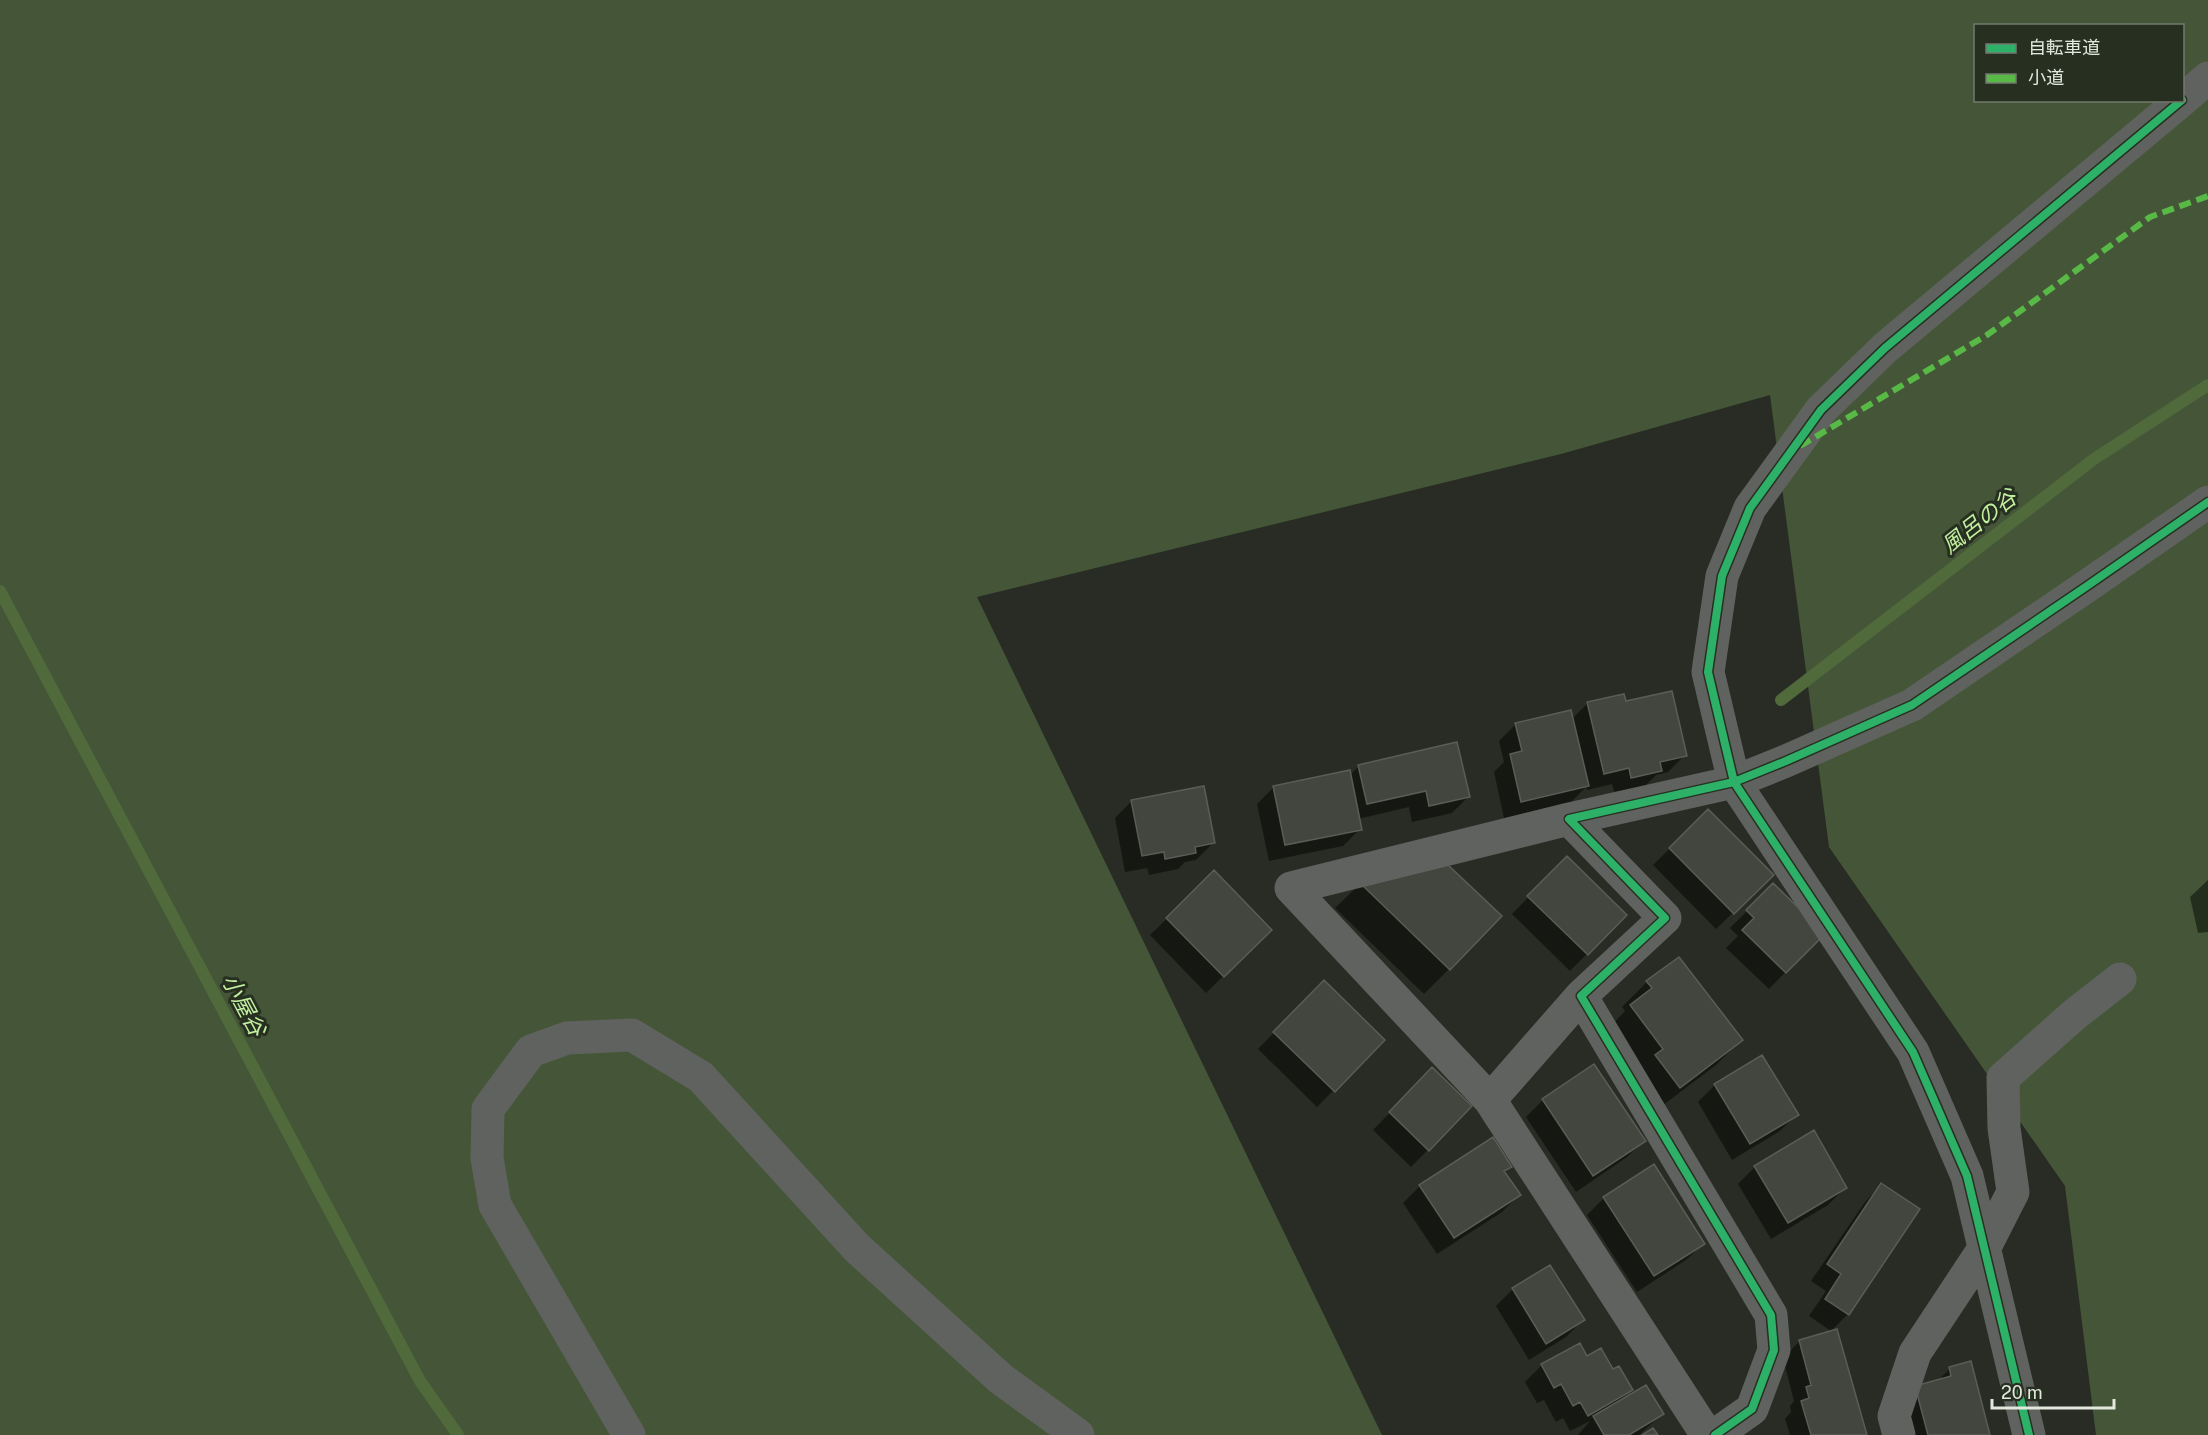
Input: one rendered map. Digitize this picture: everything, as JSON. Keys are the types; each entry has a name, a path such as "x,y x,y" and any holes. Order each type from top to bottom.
{"street":[{"path":"2184,98 2208,78"},
{"path":"2030,1435 1967,1176 1913,1052 1734,782 1708,672 1722,576 1750,508 1821,410 1886,348 2180,102"},
{"path":"1707,1435 1490,1100 1291,888 1569,819 1734,782 1786,761 1912,705 2208,502"},
{"path":"1490,1100 1581,996 1665,918 1569,819"},
{"path":"1899,1435 1894,1416 1915,1353 1985,1247 2013,1192 2004,1128 2003,1078 2074,1015 2120,979"},
{"path":"1581,996 1771,1315 1773,1350 1752,1409 1715,1435"},
{"path":"629,1435 495,1205 487,1158 488,1109 531,1051 567,1038 632,1035 701,1077 857,1248 1001,1379 1078,1435"}],"green space":[{"path":"0,0 2208,0 2208,1435 2096,1435 2065,1186 1829,847 1770,395 1561,454 977,597 1382,1435 0,1435"}],"building":[{"path":"1672,691 1687,756 1660,762 1662,771 1631,778 1629,768 1604,774 1587,702 1624,694 1626,701"},
{"path":"1571,710 1589,786 1521,802 1510,754 1522,751 1515,723"},
{"path":"1457,742 1470,797 1429,806 1426,791 1367,804 1358,765"},
{"path":"1350,770 1362,830 1285,845 1273,786"},
{"path":"1204,786 1215,843 1195,847 1196,853 1165,859 1164,852 1142,856 1131,800"},
{"path":"1708,809 1774,875 1734,914 1669,848"},
{"path":"1567,856 1627,915 1588,955 1527,896"},
{"path":"1447,864 1502,916 1450,970 1359,882"},
{"path":"1214,870 1272,930 1224,977 1166,918"},
{"path":"1773,883 1825,934 1786,973 1742,930 1754,918 1746,910"},
{"path":"1679,957 1743,1040 1680,1088 1655,1055 1663,1049 1630,1005 1652,988 1646,981"},
{"path":"1324,980 1385,1040 1335,1092 1273,1032"},
{"path":"1762,1055 1799,1115 1750,1144 1714,1084"},
{"path":"1594,1064 1646,1141 1593,1176 1542,1099"},
{"path":"1432,1067 1472,1106 1429,1151 1389,1112"},
{"path":"1814,1130 1847,1188 1788,1223 1754,1166"},
{"path":"1493,1137 1512,1167 1504,1171 1521,1195 1454,1238 1419,1185"},
{"path":"1654,1164 1705,1244 1654,1276 1603,1197"},
{"path":"1881,1183 1920,1209 1849,1315 1825,1299 1841,1274 1827,1264"},
{"path":"1550,1265 1585,1320 1546,1344 1512,1288"},
{"path":"1837,1329 1867,1435 1811,1435 1801,1401 1809,1398 1806,1387 1811,1385 1799,1340"},
{"path":"1580,1343 1587,1356 1601,1348 1613,1369 1619,1366 1633,1390 1588,1416 1580,1402 1573,1406 1561,1384 1554,1388 1541,1364"},
{"path":"1971,1361 1990,1435 1928,1435 1915,1386 1951,1376 1949,1367"},
{"path":"1646,1385 1664,1414 1629,1435 1604,1435 1593,1416"},
{"path":"1653,1428 1658,1435 1642,1435"}],"waterway":[{"name":"風呂の谷","path":"1781,700 2094,459 2208,385"},
{"name":"小屋谷","path":"0,591 420,1381 458,1435"}],"marked path":[{"path":"1800,446 1987,335 2150,217 2208,196"}],"cycle path":[{"path":"2029,1435 1967,1176 1913,1052 1734,782 1708,672 1722,576 1750,508 1821,410 1885,348 2180,102"},
{"path":"1715,1435 1752,1409 1774,1350 1771,1315 1581,996 1665,918 1569,819 1734,782 1912,705 2208,502"}]}
